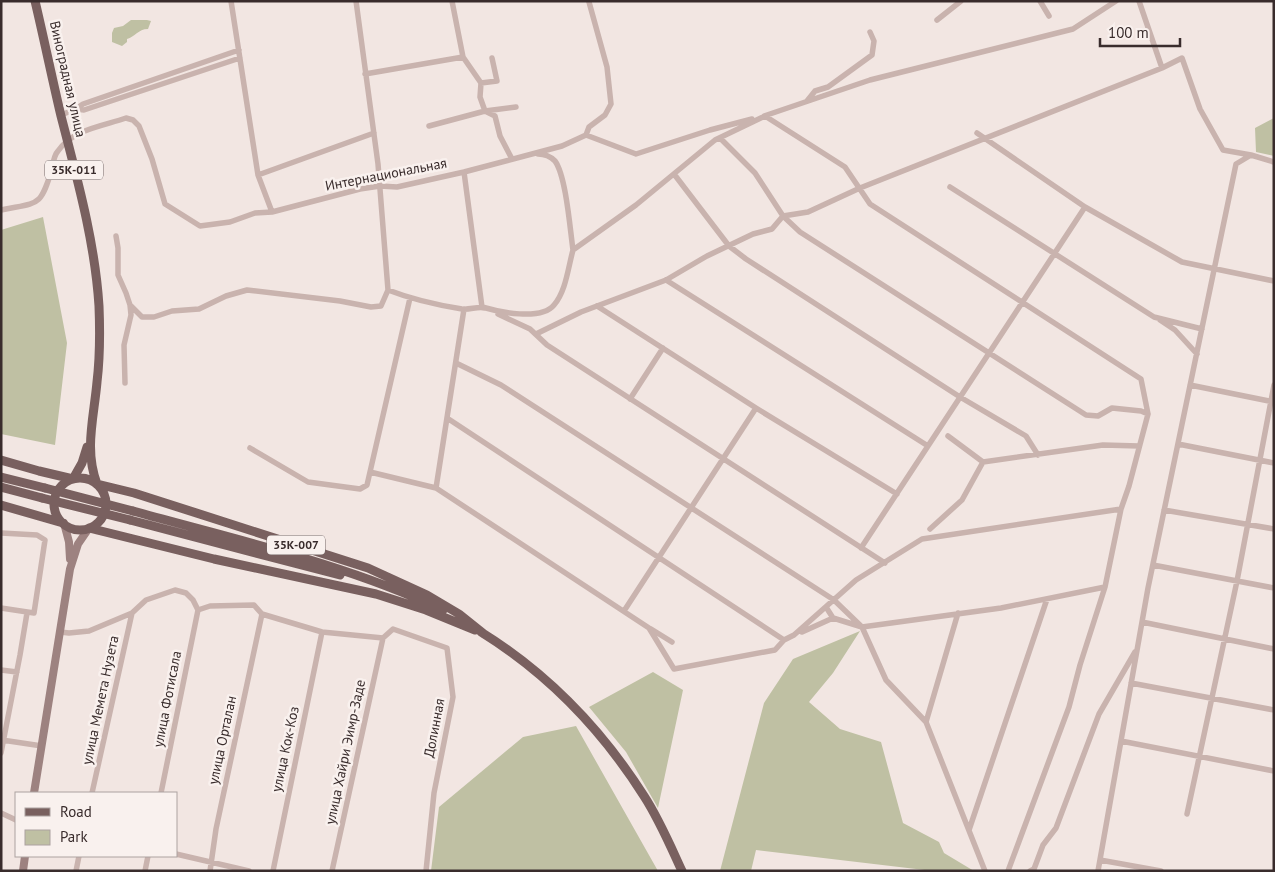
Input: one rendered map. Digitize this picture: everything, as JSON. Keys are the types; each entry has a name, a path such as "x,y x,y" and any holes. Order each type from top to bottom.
{"main road":[{"name":"Виноградная улица","path":"36,1 82,204 93,260 99,306 97,382 90,438"},
{"name":"35К-011","path":"73,479 82,463 90,438"},
{"path":"90,438 91,464 97,484"},
{"path":"1,460 39,472 73,479 88,479 97,484 106,497 105,511 99,522 89,528 78,544 70,569 34,792"},
{"name":"35К-007","path":"1,476 330,566 420,600 463,621 484,634"},
{"path":"70,569 69,542 64,523 56,513 54,504 60,488 73,479"},
{"name":"35К-007","path":"97,484 134,493 368,568 427,594 458,614 542,676 564,696 602,739 644,796 682,871"},
{"name":"35К-007","path":"1,487 326,572 372,582"},
{"path":"1,505 64,523 74,529 89,528"},
{"name":"35К-007","path":"89,528 214,559 376,594 426,610 484,634"},
{"path":"23,871 25,857"}],"street":[{"path":"230,1 258,175 272,212"},
{"path":"130,305 142,317 154,317 172,311 199,309 226,296 247,290 340,301 371,307 381,306 388,290 380,186 356,1"},
{"path":"452,1 463,57 481,83 480,97 485,111 495,116 500,136 512,159"},
{"path":"937,20 961,1"},
{"path":"1040,1 1049,16"},
{"path":"589,2 607,67 610,104 605,115 589,127 586,136 636,154 710,130 765,116 870,80 1073,29 1116,1"},
{"path":"1139,1 1162,68"},
{"path":"806,102 815,91 828,86 872,55 874,41 870,32"},
{"path":"76,110 83,104 239,50"},
{"path":"366,74 463,57"},
{"path":"61,115 76,110 84,110 240,58"},
{"path":"481,83 497,81 492,58"},
{"path":"536,334 581,312 666,280 707,256 753,234 772,229 783,216 808,212 860,188 1162,68 1182,58 1200,108 1223,150 1251,155 1274,162"},
{"path":"429,126 485,111 516,107"},
{"path":"573,250 636,205 720,138 765,116"},
{"path":"765,116 845,167 870,204 1141,379 1148,414 1121,510 1105,588 1080,665 1069,707 1008,871"},
{"name":"Интернациональная","path":"68,141 82,131 126,118 133,120 139,126 165,204 200,226 230,222 255,213 272,212 360,189 380,186 397,187 464,172 562,146 586,136"},
{"path":"258,175 374,132"},
{"path":"977,132 1085,207 1182,262 1274,281"},
{"path":"720,138 755,173 783,216 800,232 1086,416 1098,416 1112,408 1140,410 1148,414"},
{"path":"1,210 36,203 42,196 57,151 68,141"},
{"path":"388,290 410,298 464,309 482,307 502,312 538,314 553,307 562,293 573,250 562,177 555,161 546,154 534,153"},
{"path":"1098,871 1153,565 1236,164 1251,155"},
{"path":"464,172 482,307"},
{"path":"674,174 729,246 746,259 960,398 1026,436 1038,455"},
{"path":"950,187 1175,330 1197,354"},
{"path":"861,548 1085,207"},
{"path":"116,236 118,275 130,305 131,315 124,345 125,383"},
{"path":"666,280 928,446"},
{"path":"250,448 308,482 360,489 367,485 410,298"},
{"path":"597,306 756,408 897,494"},
{"path":"482,307 530,329 547,345 885,563"},
{"path":"436,488 464,309"},
{"path":"1154,316 1202,329"},
{"path":"630,399 663,348"},
{"path":"456,363 500,385 834,600 862,627 886,680 926,722 985,871"},
{"path":"1190,385 1272,402"},
{"path":"1187,814 1237,581 1274,385"},
{"path":"624,611 756,408"},
{"path":"447,418 784,640"},
{"path":"948,436 983,462 1103,445 1139,446"},
{"path":"1178,444 1274,463"},
{"path":"930,529 962,500 983,462"},
{"path":"370,472 436,488 672,642"},
{"path":"649,628 674,669 776,650 784,640 794,635 856,580 922,539 1121,510"},
{"path":"1164,510 1274,529"},
{"path":"1,534 37,535 45,540 34,613 1,608"},
{"path":"1153,565 1274,588"},
{"path":"826,607 834,618 862,627 1001,608 1105,588"},
{"path":"60,632 89,631 132,613 146,600 175,590 186,593 193,600 198,610 210,606 254,606 262,614 322,632 382,638"},
{"path":"969,830 1047,599"},
{"name":"улица Фотисала","path":"161,792 198,610"},
{"path":"1,753 27,612"},
{"name":"улица Мемета Нузета","path":"92,792 132,613"},
{"path":"926,722 958,613"},
{"name":"улица Орталан","path":"210,871 216,829 262,614"},
{"path":"784,640 834,618"},
{"path":"1142,622 1274,649"},
{"name":"Долинная","path":"382,638 393,628 447,648 453,697 434,793 426,871"},
{"name":"улица Кок-Коз","path":"273,871 322,632"},
{"name":"улица Хайри Эимр-Заде","path":"332,871 382,638"},
{"path":"1030,871 1034,869 1043,844 1056,828 1099,714 1138,648"},
{"path":"1,670 17,672"},
{"path":"1131,683 1274,710"},
{"path":"2,740 42,746"},
{"path":"1121,741 1274,771"},
{"path":"1,813 15,820"},
{"path":"178,854 249,871"},
{"path":"76,871 79,857"},
{"path":"145,871 148,857"},
{"path":"1100,860 1161,871"}],"green space":[{"path":"131,20 151,21 148,29 142,30 127,39 127,42 122,46 112,42 114,28 123,26"},
{"path":"1274,118 1274,156 1256,152 1255,128"},
{"path":"43,217 67,343 55,445 1,434 1,230"},
{"path":"860,631 833,673 809,702 840,729 881,742 903,823 939,842 944,853 974,871 933,871 756,850 751,871 720,871 764,703 793,659"},
{"path":"653,672 683,690 658,808 626,752 589,707"},
{"path":"576,726 658,871 431,871 439,807 523,737"}]}
